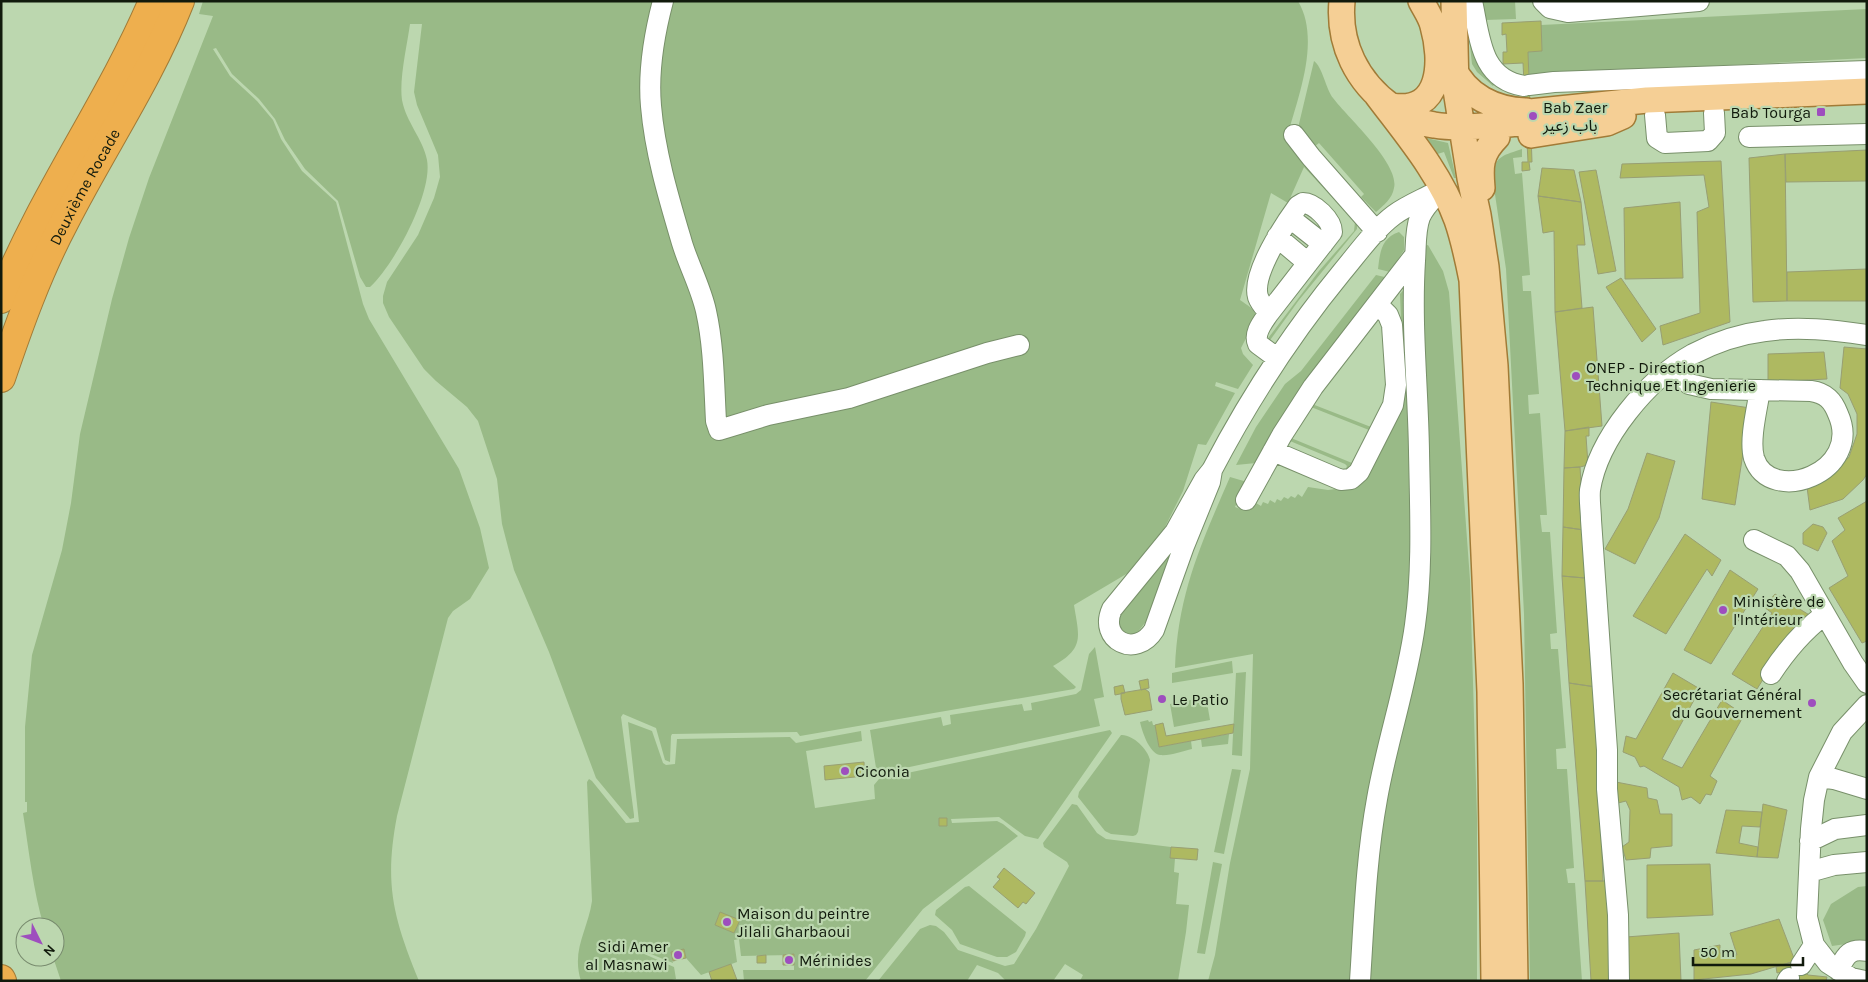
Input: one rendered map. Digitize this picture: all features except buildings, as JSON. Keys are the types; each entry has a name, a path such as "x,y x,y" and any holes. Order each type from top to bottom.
{"highway":[{"name":"Deuxième Rocade","path":"1,299 39,216 108,94 153,1"},
{"name":"Deuxième Rocade","path":"1,378 28,302 48,255 83,186 141,86 163,42 180,1"}],"main road":[{"path":"1421,1 1448,56 1470,90 1484,101 1502,108 1607,123 1651,107 1714,113 1867,108"},
{"path":"1454,1 1448,56 1458,132 1478,215 1492,316 1510,684 1515,981"},
{"path":"1338,4 1342,31 1350,57 1357,71 1388,106 1429,164 1457,219 1466,249 1472,280 1490,683 1494,981"},
{"path":"1388,106 1408,108 1416,106 1429,96 1448,56"},
{"path":"1458,132 1528,111 1651,107 1867,91"},
{"path":"1388,106 1424,124 1458,132 1498,138"},
{"path":"1478,215 1483,196 1482,161 1486,149 1528,111"}],"street":[{"path":"662,1 654,36 650,84 652,117 670,203 706,312 712,357 716,421 719,430 768,415 857,396 987,353 1019,345"},
{"path":"1472,1 1485,58 1492,70 1509,82 1528,111 1564,81 1867,71"},
{"path":"1544,1 1550,8 1568,12 1638,4 1699,1"},
{"path":"1749,137 1867,134"},
{"path":"1294,135 1377,232"},
{"path":"1212,470 1210,482 1184,546 1154,630 1145,641 1132,645 1125,644 1113,636 1110,630 1109,623 1112,609 1175,532 1204,480 1212,470 1233,429 1277,358 1334,281 1377,232 1394,215 1442,189"},
{"path":"1360,981 1368,862 1373,821 1381,778 1411,652 1418,598 1420,544 1419,438 1414,331 1419,219 1426,204 1442,189"},
{"path":"1269,313 1260,301 1257,291 1264,263 1277,237 1290,218 1323,244 1269,313 1256,334 1258,344 1277,358"},
{"path":"1277,237 1308,263"},
{"path":"1246,500 1273,451 1313,387 1416,255"},
{"path":"1273,451 1341,480 1351,479 1359,472 1387,418 1395,394 1392,325 1388,315 1377,304"},
{"path":"1619,981 1618,915 1607,788 1607,750 1590,490 1598,460 1610,437 1628,412 1670,370 1708,347 1732,338 1764,331 1803,328 1867,335"},
{"path":"1670,370 1682,380 1697,387 1818,392 1826,395 1834,404 1843,424 1842,447 1835,458 1814,476 1798,481 1784,482 1771,479 1758,467 1754,458 1752,441 1760,390"},
{"path":"1754,540 1787,556 1793,562 1800,571 1852,663 1867,683"},
{"path":"1771,674 1787,649 1824,614"},
{"path":"1865,981 1851,978 1828,963 1814,945 1807,917 1810,842 1814,800 1819,777 1842,732 1867,705"},
{"path":"1819,777 1866,788"},
{"path":"1810,842 1835,829 1867,826"},
{"path":"1809,872 1834,865 1867,862"},
{"path":"1792,975 1814,945"},
{"path":"1838,970 1846,956 1856,949 1867,952"}],"green space":[{"path":"203,1 1298,1 1305,16 1308,33 1308,51 1301,87 1287,137 1357,223 1357,229 1299,300 1268,343 1266,341 1319,271 1354,231 1355,222 1304,167 1288,203 1271,193 1240,300 1251,308 1256,316 1241,348 1243,354 1253,365 1238,389 1216,382 1215,386 1235,393 1206,445 1198,444 1183,491 1164,529 1128,573 1074,605 1078,634 1075,647 1063,660 1053,666 1076,687 1074,689 800,736 797,732 672,734 670,762 665,760 656,728 623,714 621,717 634,815 634,818 630,819 596,778 549,652 514,570 502,524 497,479 478,421 467,407 424,369 389,317 383,303 387,282 418,235 434,198 440,177 438,155 417,105 414,92 422,24 410,24 402,73 401,92 404,108 427,160 424,191 410,228 400,246 380,277 370,287 366,287 360,277 338,201 305,169 285,140 275,119 259,99 232,74 216,48 213,49 230,76 257,101 273,120 281,139 302,171 336,202 363,304 369,319 459,469 480,528 489,568 470,599 453,611 448,618 397,816 391,861 393,900 403,938 419,981 61,981 56,967 65,967 65,917 41,917 34,885 23,813 27,812 27,802 25,802 25,727 32,655 62,550 71,503 80,434 112,299 129,238 149,178 213,16 199,14"},
{"path":"1465,1 1498,80 1493,86 1477,72 1472,64"},
{"path":"1482,1 1515,1 1516,19 1485,20"},
{"path":"1867,9 1867,58 1529,75 1528,52 1542,51 1541,25"},
{"path":"1314,61 1333,98 1381,154 1394,178 1393,192 1387,202 1376,212 1361,197 1364,194 1319,143 1310,150 1298,128"},
{"path":"1422,137 1448,143 1456,178 1454,178 1444,152 1434,155"},
{"path":"1522,149 1522,157 1513,158 1515,174 1522,173 1530,275 1522,276 1523,291 1531,291 1539,394 1528,395 1529,414 1540,413 1547,515 1540,515 1542,532 1550,532 1557,633 1550,634 1551,649 1558,649 1566,748 1556,749 1557,769 1567,769 1574,868 1566,869 1568,883 1575,883 1582,981 1530,981 1524,614 1506,269 1492,174 1499,159"},
{"path":"1399,232 1404,237 1404,250 1390,272 1378,269 1382,247 1388,238"},
{"path":"1428,245 1443,271 1449,292 1470,580 1477,818 1477,981 1364,981 1374,863 1404,709 1420,291 1424,246"},
{"path":"1376,275 1393,279 1256,463 1236,465 1256,427 1285,384 1301,371"},
{"path":"1406,287 1412,592 1353,981 1208,981 1215,955 1230,863 1250,769 1253,654 1175,668 1177,641 1186,592 1201,547 1230,477 1247,482 1235,507 1240,509 1243,505 1250,504 1255,506 1256,503 1261,506 1263,502 1268,504 1270,500 1275,503 1277,499 1281,501 1284,497 1288,499 1291,496 1295,498 1298,494 1302,497 1308,487 1328,490 1358,486 1404,398 1400,294"},
{"path":"1312,404 1371,427 1369,430 1311,407"},
{"path":"1291,438 1353,465 1343,475 1347,466 1345,464 1290,441"},
{"path":"1181,530 1148,619 1137,633 1124,633 1118,627 1118,617"},
{"path":"1095,647 1104,697 1094,699 1100,726 877,774 870,730 941,717 943,726 951,724 950,715 1022,704 1024,711 1032,710 1031,703 1076,694 1081,690 1089,654"},
{"path":"1232,661 1233,673 1172,683 1172,673"},
{"path":"1246,672 1242,756 1232,755 1236,673"},
{"path":"1206,697 1210,720 1174,727 1170,704"},
{"path":"1148,720 1149,722 1152,721 1153,725 1155,725 1159,747 1191,741 1192,749 1168,755 1156,753 1142,731 1140,722"},
{"path":"628,722 652,731 663,763 666,765 675,764 677,739 790,737 796,743 861,731 862,741 806,751 815,808 875,799 874,785 879,779 1110,730 1112,733 1038,839 1025,836 999,817 951,819 952,823 997,821 1018,836 923,909 865,981 744,981 743,970 794,970 794,955 741,956 739,939 734,940 737,962 701,975 686,958 684,949 671,952 673,963 636,948 635,950 674,967 676,979 667,981 581,981 578,970 579,950 592,901 587,782 589,779 626,823 639,822","holes":["720,912 739,920 734,933 715,925"]},
{"path":"1229,734 1228,744 1202,747 1201,739"},
{"path":"1121,735 1130,737 1139,743 1146,751 1150,760 1138,832 1133,836 1111,834 1105,831 1078,797 1079,792"},
{"path":"1232,769 1241,770 1224,854 1214,852"},
{"path":"1072,804 1077,805 1097,833 1106,839 1171,847 1170,858 1175,858 1174,872 1179,873 1176,904 1189,905 1178,981 1080,981 1083,975 1065,964 1053,981 1006,981 998,973 977,965 967,981 878,981 920,929 930,925 936,926 944,932 958,950 1005,966 1014,964 1036,929 1069,866 1067,862 1044,847 1043,843"},
{"path":"1213,862 1222,864 1205,954 1197,953"},
{"path":"969,886 1026,932 1016,952 1007,957 997,957 960,944 952,930 935,915 936,910 965,887"},
{"path":"1867,886 1867,941 1832,946 1823,920 1831,904 1858,887"}],"place":[{"name":"Bab Tourga","path":"1821,112"},
{"name":"Bab Zaer باب زعير","path":"1533,116"},
{"name":"ONEP - Direction Technique Et Ingenierie","path":"1576,376"},
{"name":"Ministère de l'Intérieur","path":"1723,610"},
{"name":"Le Patio","path":"1162,699"},
{"name":"Secrétariat Général du Gouvernement","path":"1812,703"},
{"name":"Ciconia","path":"845,771"},
{"name":"Maison du peintre Jilali Gharbaoui","path":"727,922"},
{"name":"Sidi Amer al Masnawi","path":"678,955"},
{"name":"Mérinides","path":"789,960"}]}
